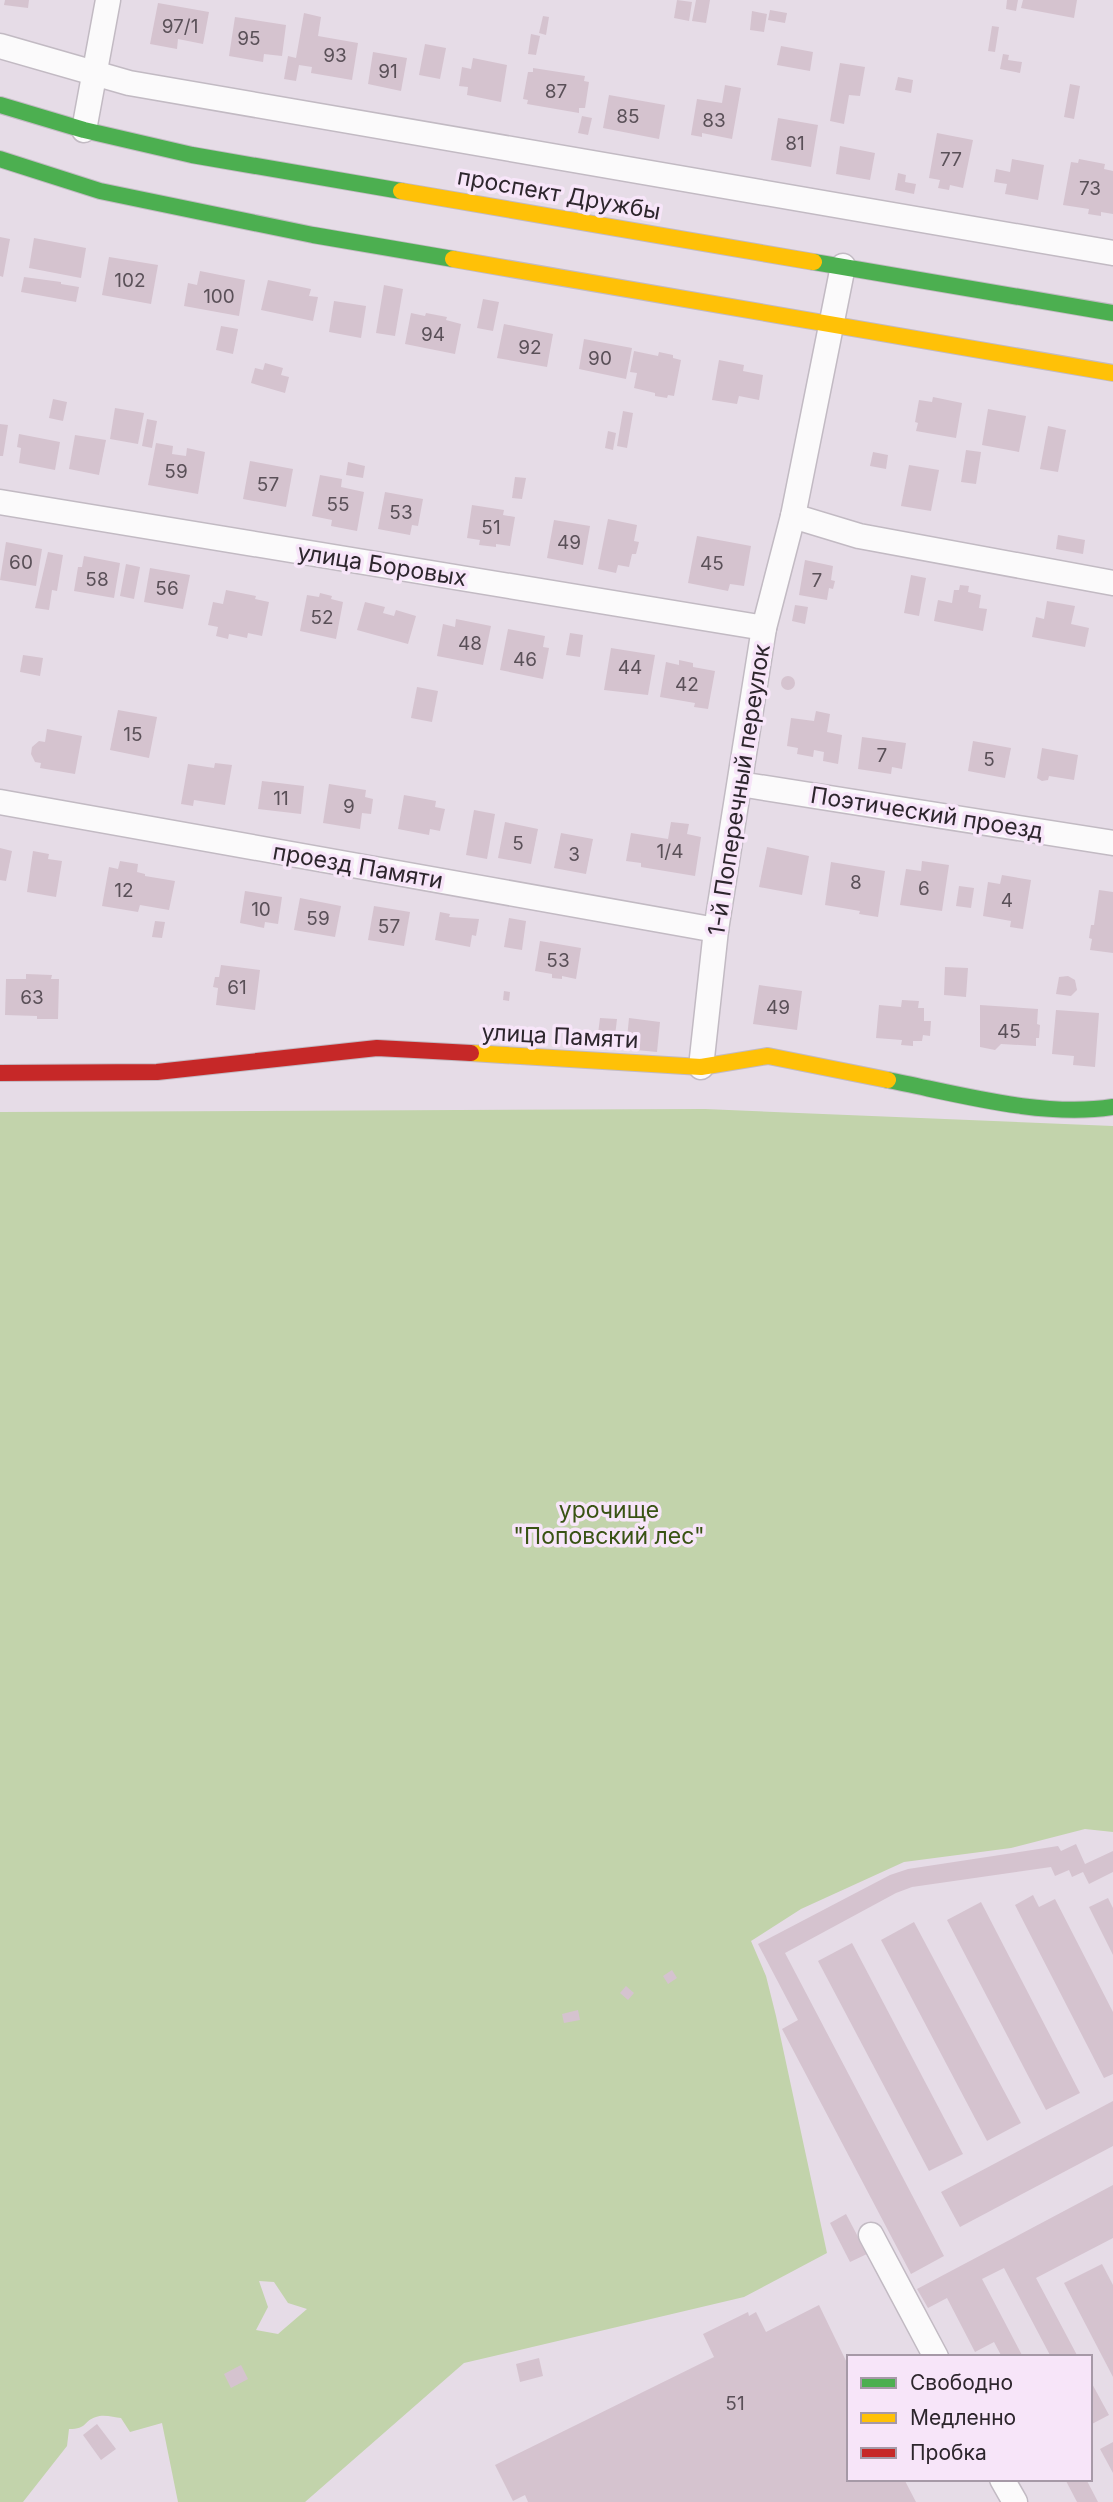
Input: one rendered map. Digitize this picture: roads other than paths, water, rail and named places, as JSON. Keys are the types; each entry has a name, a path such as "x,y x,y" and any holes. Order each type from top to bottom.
{"street":[{"path":"84,130 108,0"},
{"path":"0,46 129,83 1113,253"},
{"name":"проспект Дружбы","path":"0,106 84,130 192,155 1113,313"},
{"path":"0,159 100,191 313,235 1113,373"},
{"name":"1-й Поперечный переулок","path":"701,1067 716,930 764,628 793,516 843,266"},
{"name":"улица Боровых","path":"0,502 764,628"},
{"path":"793,516 859,536 1113,583"},
{"name":"Поэтический проезд","path":"740,784 1113,843"},
{"name":"проезд Памяти","path":"0,802 716,930"},
{"name":"улица Памяти","path":"0,1073 157,1072 377,1048 701,1067 768,1056 1024,1107 1113,1107"},
{"path":"871,2235 935,2355"},
{"path":"1003,2481 1015,2502"}],"park label":[{"name":"урочище \"Поповский лес\"","path":"609,1523"}]}
